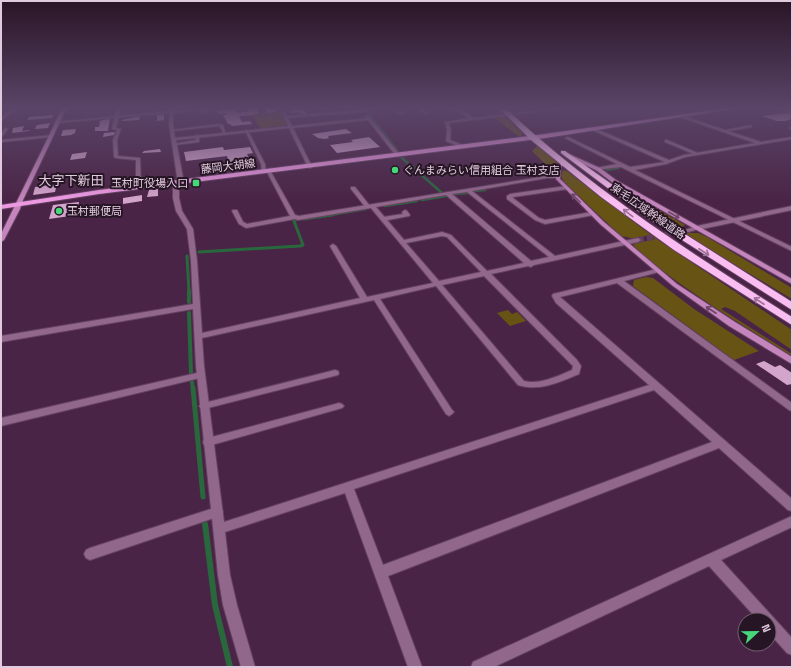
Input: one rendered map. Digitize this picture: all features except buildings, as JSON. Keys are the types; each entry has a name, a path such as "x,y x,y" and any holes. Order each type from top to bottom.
{"highway":[{"name":"東毛広域幹線道路","path":"535,138 652,217 792,307"},
{"name":"東毛広域幹線道路","path":"547,138 565,159 634,218 792,322"}],"main road":[{"name":"藤岡大胡線","path":"1,207 139,187 534,138"},
{"name":"藤岡大胡線","path":"536,138 550,141 560,138"}],"street":[{"path":"1,141 29,138"},
{"path":"1,240 50,138"},
{"path":"116,138 116,157 138,159 139,187"},
{"path":"197,138 198,142 175,141 179,183 176,198 179,211 190,229 200,375 224,575 230,605 248,667"},
{"path":"250,138 267,172 295,217"},
{"path":"297,138 310,167"},
{"path":"384,138 398,155"},
{"path":"448,138 448,141 463,147"},
{"path":"567,138 792,249"},
{"path":"614,138 670,162"},
{"path":"745,138 760,144"},
{"path":"630,170 670,162 684,156 791,138"},
{"path":"666,140 698,154"},
{"path":"557,177 559,167 565,159 598,169 614,181 792,282"},
{"path":"598,169 622,166"},
{"path":"557,177 592,214 657,271 697,301 792,361"},
{"path":"235,211 241,223 246,226 295,217 557,177"},
{"path":"353,188 383,219 402,242 521,382 526,385 536,385 576,372 577,366 574,362 446,234 402,242"},
{"path":"566,188 510,196 510,199 537,219 544,222 592,214"},
{"path":"468,190 556,259"},
{"path":"448,194 531,264"},
{"path":"685,230 792,208"},
{"path":"383,219 407,215 405,212"},
{"path":"198,336 638,240"},
{"path":"333,246 365,300"},
{"path":"657,271 562,293 556,296 792,506"},
{"path":"618,280 792,408"},
{"path":"376,298 449,412"},
{"path":"1,339 76,325 196,306"},
{"path":"204,406 335,373"},
{"path":"1,422 200,375"},
{"path":"219,529 656,386"},
{"path":"208,442 340,406"},
{"path":"380,573 720,443"},
{"path":"348,487 415,667"},
{"path":"90,554 217,512"},
{"path":"478,667 792,521"},
{"path":"711,559 760,612"},
{"path":"777,632 792,648"}],"shaded area":[{"path":"538,145 557,162 554,173 532,151"},
{"path":"563,170 567,171 651,235 792,330 792,350 735,311 725,307 721,309 792,354 792,356 682,285 640,253 633,244 655,239 649,235 636,239 621,236 564,182 561,176"},
{"path":"597,172 625,191 685,225 681,228 690,233 698,233 707,237 792,288 792,299 717,254 644,206"},
{"path":"646,277 653,278 694,309 759,351 734,360 633,286 634,280"},
{"path":"508,310 512,314 517,312 526,321 510,326 497,313"}],"waterway":[{"path":"388,138 398,151"},
{"path":"402,158 442,193"},
{"path":"607,170 618,168"},
{"path":"474,191 485,190"},
{"path":"455,194 467,193"},
{"path":"422,200 446,196"},
{"path":"385,206 417,201"},
{"path":"325,216 366,209"},
{"path":"325,216 332,215"},
{"path":"304,219 325,216"},
{"path":"199,252 300,246 303,245 294,221 296,220"},
{"path":"187,256 189,292"},
{"path":"189,292 189,302"},
{"path":"189,313 191,373"},
{"path":"192,382 193,389"},
{"path":"193,388 203,497"},
{"path":"205,524 215,605 230,667"}],"tunnel":[{"path":"638,240 685,231"}],"place":[{"name":"ぐんまみらい信用組合 玉村支店","path":"395,170"},
{"name":"玉村町役場入口","path":"196,183"},
{"name":"玉村郵便局","path":"59,211"}],"district":[{"name":"大字下新田","path":"71,180"}]}
